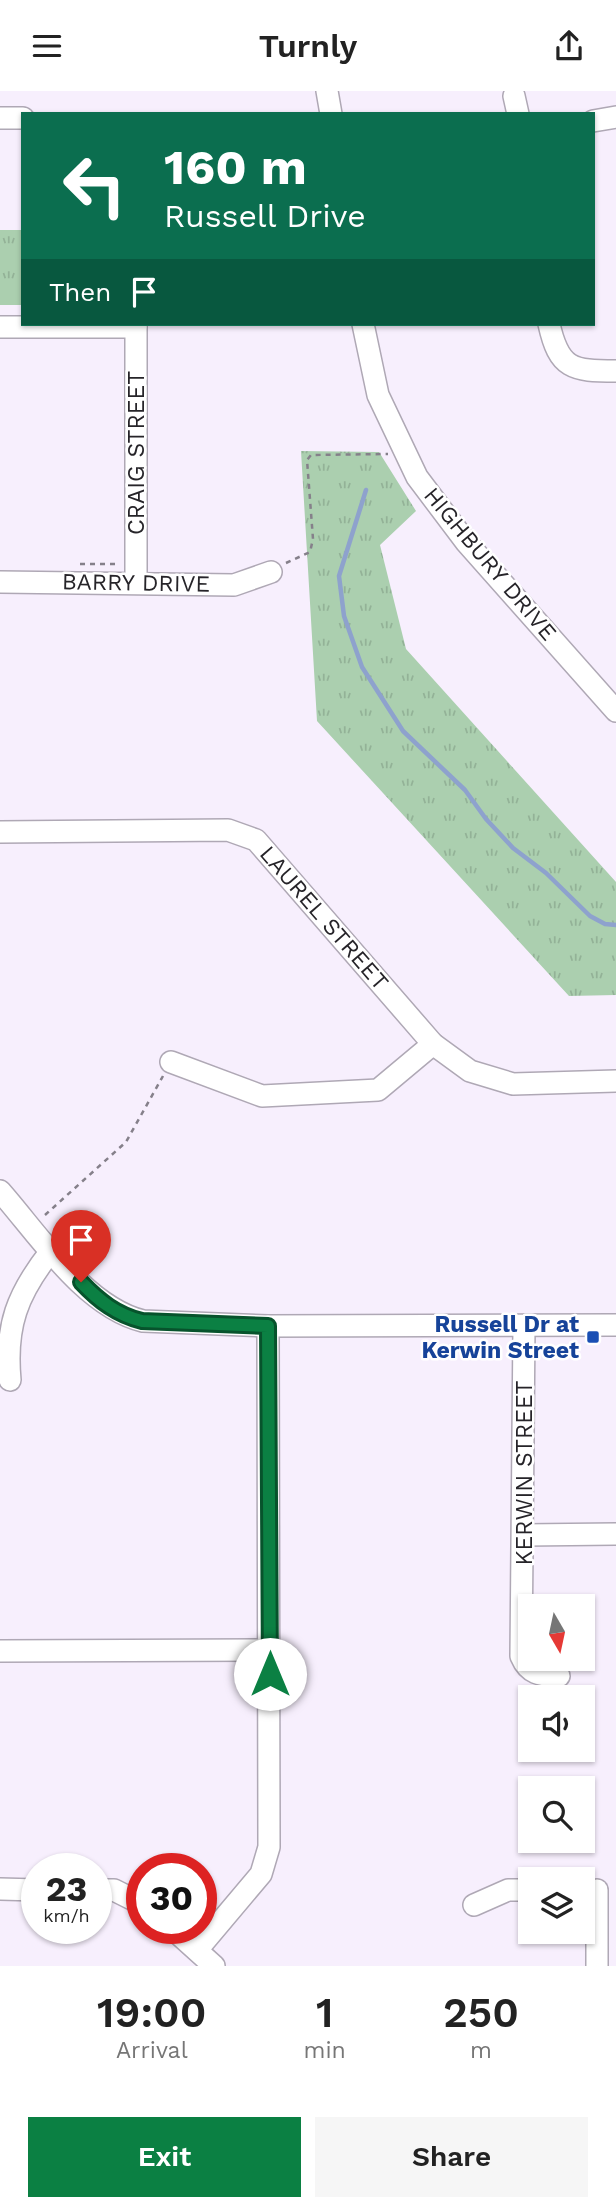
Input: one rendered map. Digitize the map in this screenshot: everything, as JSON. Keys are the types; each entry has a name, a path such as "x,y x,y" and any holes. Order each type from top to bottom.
{"street":[{"path":"327,91 331,112"},
{"path":"595,121 616,117"},
{"path":"0,118 21,118"},
{"path":"0,327 68,326"},
{"name":"CRAIG STREET","path":"136,326 136,582"},
{"name":"HIGHBURY DRIVE","path":"363,326 379,395 417,477 466,542 616,711"},
{"path":"549,326 554,346 563,362 576,369 616,371"},
{"name":"BARRY DRIVE","path":"0,582 234,585 271,572"},
{"name":"LAUREL STREET","path":"0,832 228,830 256,840 433,1044 470,1071 513,1084 616,1081"},
{"path":"172,1062 262,1096 378,1090 433,1044"},
{"path":"0,1191 51,1251 96,1298 125,1317 164,1324 268,1326 616,1325"},
{"path":"10,1380 8,1356 11,1319 51,1251"},
{"path":"197,1949 261,1874 269,1847 271,1650 268,1326"},
{"name":"KERWIN STREET","path":"524,1327 521,1656 525,1665 537,1675 559,1676"},
{"path":"524,1535 616,1534"},
{"path":"0,1651 271,1650"},
{"path":"0,1889 21,1890"},
{"path":"474,1905 508,1890 518,1890"},
{"path":"597,1966 599,1890"},
{"path":"191,1944 214,1966"}],"path":[{"path":"271,572 310,552 313,539 307,460 311,455 389,454 386,448"},
{"path":"32,1228 127,1142 172,1062"}],"green space":[{"path":"0,230 21,230 21,305 0,305"},
{"path":"301,451 379,452 416,511 380,545 406,649 616,882 616,995 569,996 317,721"}],"waterway":[{"path":"366,490 339,576 344,616 362,667 403,731 465,790 486,819 513,848 546,873 590,916 605,924 616,925"}],"place":[{"name":"Russell Dr at Kerwin Street","path":"593,1337"}],"route":[{"path":"81,1282 96,1298 125,1317 142,1321 164,1324 268,1326 270,1674"}]}
